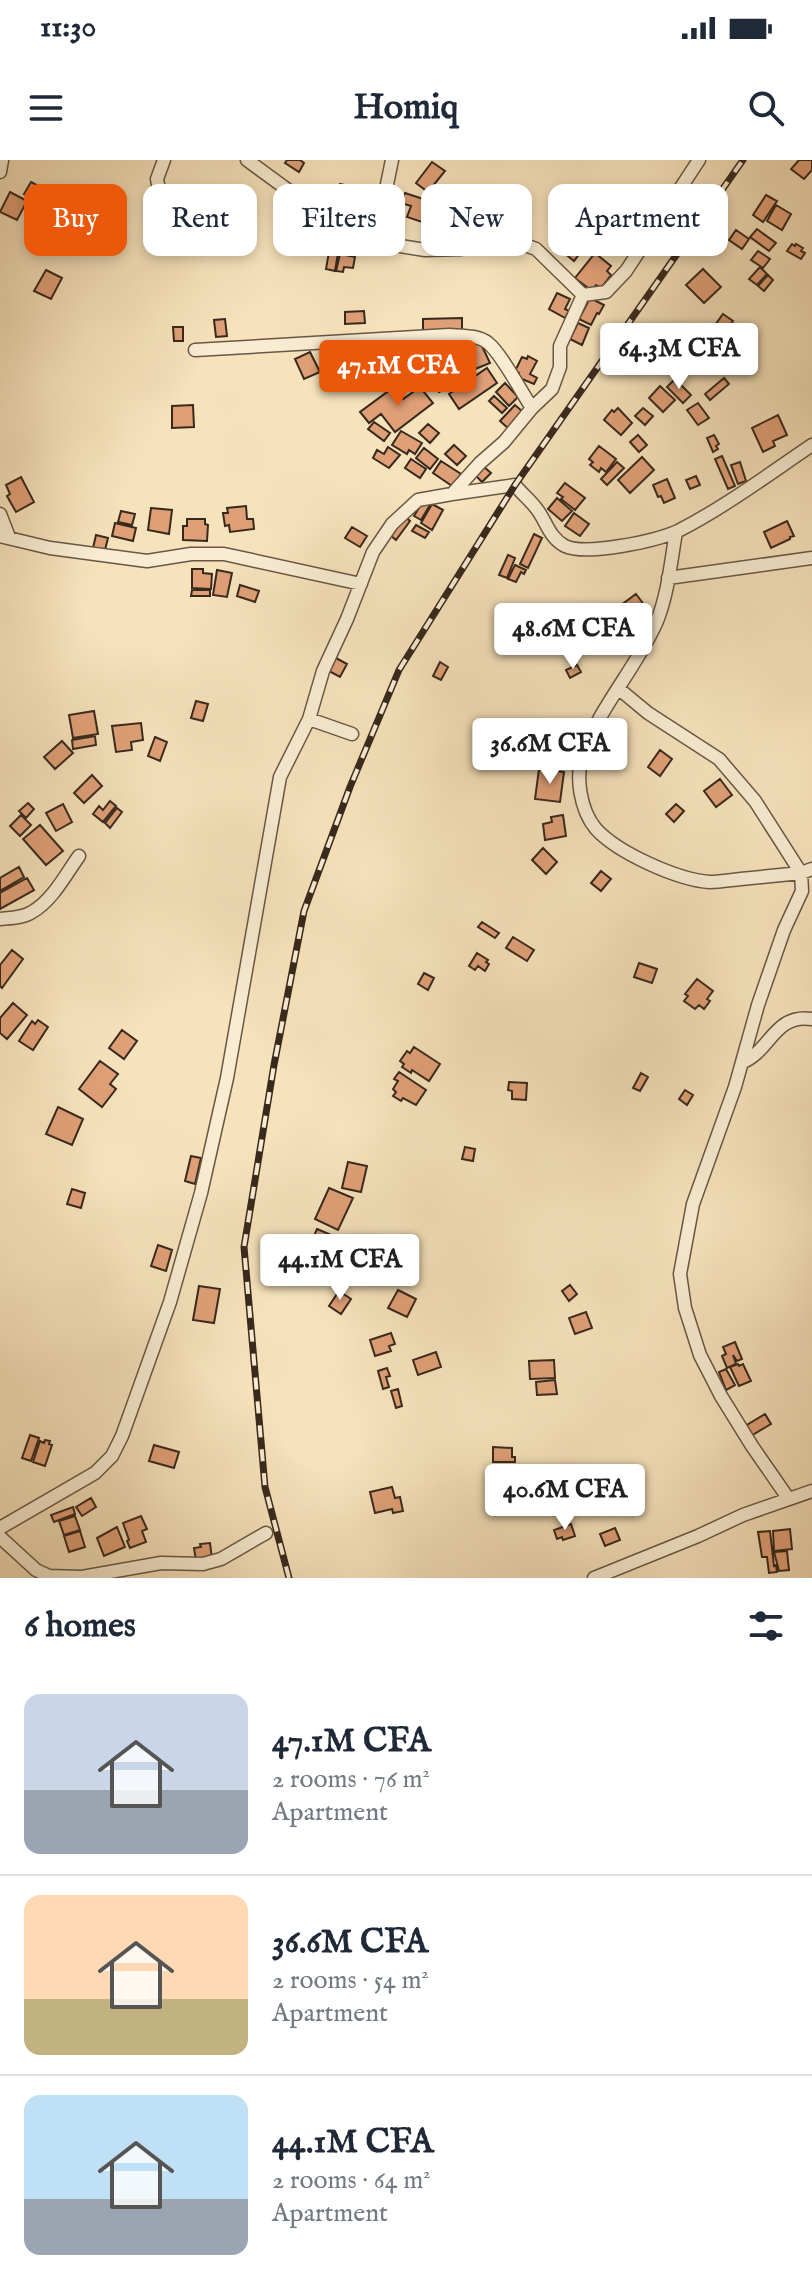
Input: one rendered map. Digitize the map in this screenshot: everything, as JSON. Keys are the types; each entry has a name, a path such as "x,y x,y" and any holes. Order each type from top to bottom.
{"street":[{"path":"0,172 2,160"},
{"path":"158,184 164,160"},
{"path":"247,160 280,184"},
{"path":"387,184 392,160"},
{"path":"583,295 606,292 626,271 699,160"},
{"path":"405,247 460,249 511,240 536,249 583,295"},
{"path":"452,494 552,389 560,367 560,346 583,295"},
{"path":"195,350 449,335 475,337 488,343 532,408"},
{"path":"0,1528 95,1473 112,1456 122,1436 170,1302 201,1193 227,1078 280,777 309,719 323,671 373,552 392,524 418,500 515,485 535,507 552,537 574,549 597,550 676,532 812,445"},
{"path":"0,514 5,536 50,548 147,561 191,554 224,554 361,584"},
{"path":"676,532 657,621 597,722 582,756 579,786 585,806 596,828 622,848 682,877 712,882 807,871"},
{"path":"668,578 812,558"},
{"path":"619,689 648,713 719,759 807,871 807,892 784,930 758,1005 743,1062 693,1204 680,1274 685,1308 700,1355 736,1421 788,1498"},
{"path":"309,719 352,734"},
{"path":"0,919 33,912 49,897 79,856"},
{"path":"743,1062 752,1059 788,1021 804,1017 812,1019"},
{"path":"594,1578 743,1515 812,1491"},
{"path":"0,1537 36,1570 49,1576 82,1577 161,1563 203,1564 221,1559 266,1533"}],"building":[{"path":"287,160 304,163 299,172 285,163"},
{"path":"799,160 812,160 812,170 804,179 791,169"},
{"path":"432,162 445,171 434,184 421,184 421,187 416,183"},
{"path":"10,192 24,199 17,220 0,212"},
{"path":"405,193 421,198 421,222 407,217 411,206 405,204"},
{"path":"766,195 777,201 763,222 753,215"},
{"path":"776,205 791,214 782,230 767,221"},
{"path":"757,229 776,243 769,251 750,237"},
{"path":"736,230 749,239 742,249 729,240"},
{"path":"792,244 803,248 801,251 805,253 801,259 787,251"},
{"path":"758,251 770,259 763,268 751,260"},
{"path":"328,256 338,256 335,271 326,269"},
{"path":"340,256 355,257 353,268 344,267 343,272 336,271"},
{"path":"593,256 599,256 611,266 607,271 611,275 601,288 596,285 592,291 575,278"},
{"path":"760,267 767,274 757,285 749,279"},
{"path":"703,269 721,287 704,303 686,285"},
{"path":"46,270 62,278 51,299 34,291"},
{"path":"768,275 773,280 764,291 758,286"},
{"path":"557,293 570,299 565,318 549,309"},
{"path":"590,298 604,305 591,325 579,319"},
{"path":"364,311 365,323 345,324 345,312"},
{"path":"723,314 733,321 727,330 715,325"},
{"path":"462,318 462,330 423,332 423,319"},
{"path":"225,319 227,336 216,337 214,320"},
{"path":"578,323 589,328 582,345 570,339"},
{"path":"173,327 183,327 183,341 174,341"},
{"path":"715,333 724,341 712,354 703,346"},
{"path":"401,340 408,354 391,363 384,349"},
{"path":"350,342 360,359 342,370 332,353"},
{"path":"480,342 490,363 463,374 466,379 439,392 437,386 453,378 443,359"},
{"path":"310,352 320,372 304,379 295,359"},
{"path":"528,356 537,361 530,374 537,378 534,384 517,377 519,373 515,371 522,357 527,359"},
{"path":"487,368 497,383 459,409 449,394"},
{"path":"724,378 729,384 710,400 705,394"},
{"path":"675,379 691,395 683,403 667,387"},
{"path":"505,383 518,397 509,406 496,392"},
{"path":"660,386 675,400 663,412 649,398"},
{"path":"394,387 403,399 420,387 433,403 395,432 381,414 369,423 360,412"},
{"path":"494,396 507,408 502,413 489,401"},
{"path":"698,403 709,418 698,425 687,410"},
{"path":"193,405 194,427 172,428 172,406"},
{"path":"515,405 523,412 509,429 500,421"},
{"path":"618,408 632,423 621,435 604,420"},
{"path":"643,408 653,416 645,425 635,416"},
{"path":"778,415 787,435 773,441 775,446 763,452 752,428"},
{"path":"374,422 390,433 384,441 368,429"},
{"path":"428,424 439,433 430,443 419,433"},
{"path":"401,431 422,443 415,454 409,450 407,454 392,445"},
{"path":"638,435 647,445 639,452 630,442"},
{"path":"714,435 719,444 713,452 707,438"},
{"path":"454,445 466,456 457,465 445,454"},
{"path":"599,446 616,459 606,472 601,468 599,472 590,465 593,462 589,459"},
{"path":"388,447 400,455 389,468 373,458 377,450 384,454"},
{"path":"424,448 438,459 430,469 416,458"},
{"path":"722,456 735,486 728,489 715,459"},
{"path":"642,457 654,470 630,493 618,480"},
{"path":"411,459 426,469 420,478 405,468"},
{"path":"441,461 461,474 452,486 433,473"},
{"path":"617,462 624,468 607,485 601,479"},
{"path":"740,462 746,481 738,484 731,465"},
{"path":"483,466 491,473 482,482 475,475"},
{"path":"696,476 700,485 690,489 686,480"},
{"path":"21,477 34,502 16,512 7,496 10,494 6,485"},
{"path":"667,479 675,498 664,503 653,485"},
{"path":"565,483 585,498 575,510 557,493"},
{"path":"557,498 572,511 562,521 548,509"},
{"path":"423,501 430,505 421,520 414,516"},
{"path":"432,504 443,510 432,530 421,523"},
{"path":"246,506 247,519 253,519 254,529 230,532 229,525 225,526 223,513 228,513 227,508"},
{"path":"151,508 172,510 169,534 148,530"},
{"path":"121,511 135,514 132,525 118,522"},
{"path":"574,513 589,524 580,536 565,526"},
{"path":"404,516 410,521 396,540 390,535"},
{"path":"187,519 205,519 208,525 207,541 183,540 183,526 187,526"},
{"path":"787,521 794,536 771,548 764,532"},
{"path":"115,523 136,528 133,541 112,536"},
{"path":"416,525 429,532 425,538 412,531"},
{"path":"352,527 367,536 360,547 345,538"},
{"path":"534,534 542,538 528,568 520,564"},
{"path":"96,535 108,538 105,550 93,548"},
{"path":"508,555 515,558 507,578 499,575"},
{"path":"515,565 526,570 524,574 521,572 516,582 508,579"},
{"path":"192,569 203,569 203,573 212,574 211,589 192,588"},
{"path":"217,570 232,573 227,597 213,595"},
{"path":"240,585 259,591 255,602 237,596"},
{"path":"192,590 210,590 210,596 191,596"},
{"path":"636,594 645,606 606,635 597,623"},
{"path":"539,606 547,625 528,634 519,614"},
{"path":"334,657 347,664 340,677 327,670"},
{"path":"440,662 448,667 441,680 433,676"},
{"path":"577,665 581,672 570,678 566,670"},
{"path":"196,701 208,704 203,721 191,718"},
{"path":"94,711 98,734 73,738 69,715"},
{"path":"141,723 143,740 131,742 132,750 116,752 112,726"},
{"path":"95,736 96,745 73,749 72,740"},
{"path":"155,737 167,742 160,761 148,756"},
{"path":"62,741 73,753 55,769 44,757"},
{"path":"660,750 672,759 660,776 648,767"},
{"path":"539,769 564,772 560,802 535,799"},
{"path":"92,775 102,786 84,803 74,793"},
{"path":"720,779 732,795 716,807 704,791"},
{"path":"110,801 116,806 103,822 93,814 99,806 103,810"},
{"path":"28,803 34,809 26,818 19,811"},
{"path":"63,804 72,822 56,831 46,813"},
{"path":"676,804 684,811 674,822 666,814"},
{"path":"117,808 122,812 110,828 105,823"},
{"path":"21,815 31,825 20,836 10,826"},
{"path":"563,815 566,836 545,840 543,824 552,822 551,817"},
{"path":"40,825 63,851 46,865 23,839"},
{"path":"543,848 557,862 546,874 532,860"},
{"path":"19,867 24,877 0,891 0,878"},
{"path":"601,871 611,879 601,891 591,883"},
{"path":"27,878 34,890 0,909 0,893"},
{"path":"482,922 499,933 495,938 478,927"},
{"path":"513,937 534,950 527,961 506,948"},
{"path":"12,950 23,959 2,988 0,965"},
{"path":"477,953 488,960 485,971 478,966 475,970 469,966"},
{"path":"639,963 657,969 652,983 634,977"},
{"path":"424,973 434,978 428,990 418,984"},
{"path":"697,979 713,991 704,1009 699,1005 695,1009 684,1001 688,996 685,994"},
{"path":"13,1003 27,1015 7,1039 0,1033 0,1018"},
{"path":"38,1020 48,1027 33,1050 19,1041 32,1021 35,1024"},
{"path":"122,1030 137,1041 124,1059 109,1048"},
{"path":"414,1047 440,1064 429,1081 402,1067 404,1064 400,1061"},
{"path":"100,1061 118,1074 110,1084 116,1089 102,1107 79,1089"},
{"path":"399,1072 426,1090 416,1105 393,1096 398,1081 394,1079"},
{"path":"641,1073 648,1077 640,1091 633,1088"},
{"path":"509,1082 527,1083 526,1100 512,1099"},
{"path":"685,1090 693,1095 687,1105 679,1099"},
{"path":"58,1107 83,1119 72,1145 46,1134"},
{"path":"465,1147 475,1149 473,1161 462,1159"},
{"path":"191,1156 201,1158 195,1184 185,1181"},
{"path":"348,1162 367,1166 361,1192 342,1188"},
{"path":"329,1188 353,1198 338,1230 315,1219"},
{"path":"72,1189 85,1193 81,1208 67,1204"},
{"path":"317,1229 336,1237 323,1266 304,1258"},
{"path":"158,1245 172,1250 166,1271 151,1266"},
{"path":"570,1285 577,1294 569,1301 562,1291"},
{"path":"199,1286 220,1289 214,1323 193,1320"},
{"path":"398,1290 416,1299 407,1317 388,1308"},
{"path":"339,1291 351,1299 341,1314 329,1306"},
{"path":"586,1312 592,1328 575,1334 569,1318"},
{"path":"391,1333 395,1344 389,1346 391,1351 375,1356 370,1340"},
{"path":"735,1342 742,1359 737,1361 733,1355 736,1364 727,1368 722,1356 726,1354 723,1347"},
{"path":"436,1352 441,1367 418,1375 413,1360"},
{"path":"554,1360 555,1378 530,1379 529,1361"},
{"path":"743,1364 751,1381 739,1386 730,1367"},
{"path":"387,1368 389,1387 383,1389 378,1371"},
{"path":"726,1369 735,1385 726,1390 719,1372"},
{"path":"555,1380 557,1394 537,1395 536,1382"},
{"path":"398,1389 402,1406 396,1408 391,1391"},
{"path":"765,1414 771,1424 751,1436 745,1426"},
{"path":"30,1435 39,1438 31,1461 22,1458"},
{"path":"45,1440 52,1445 45,1466 33,1462 40,1441 44,1443"},
{"path":"154,1445 179,1452 174,1468 149,1461"},
{"path":"493,1447 512,1448 515,1462 493,1462"},
{"path":"505,1468 515,1474 515,1482 504,1481"},
{"path":"392,1487 395,1498 400,1497 403,1511 393,1513 392,1509 375,1513 370,1492"},
{"path":"91,1498 96,1507 82,1516 76,1507"},
{"path":"73,1507 75,1514 54,1522 51,1515"},
{"path":"75,1516 80,1530 64,1535 59,1521"},
{"path":"141,1516 147,1529 142,1531 146,1542 130,1548 123,1523"},
{"path":"571,1524 575,1536 557,1539 554,1530"},
{"path":"117,1527 125,1547 104,1556 97,1538"},
{"path":"615,1528 620,1540 605,1546 600,1534"},
{"path":"790,1529 792,1549 774,1551 773,1531"},
{"path":"80,1531 85,1547 69,1552 64,1536"},
{"path":"770,1531 777,1572 769,1573 767,1557 762,1557 758,1532"},
{"path":"210,1543 212,1559 196,1561 194,1548"},
{"path":"787,1551 789,1570 779,1571 774,1552"}],"railway":[{"path":"289,1578 265,1487 244,1247 274,1065 304,911 350,787 399,670 515,485 743,160"}]}
